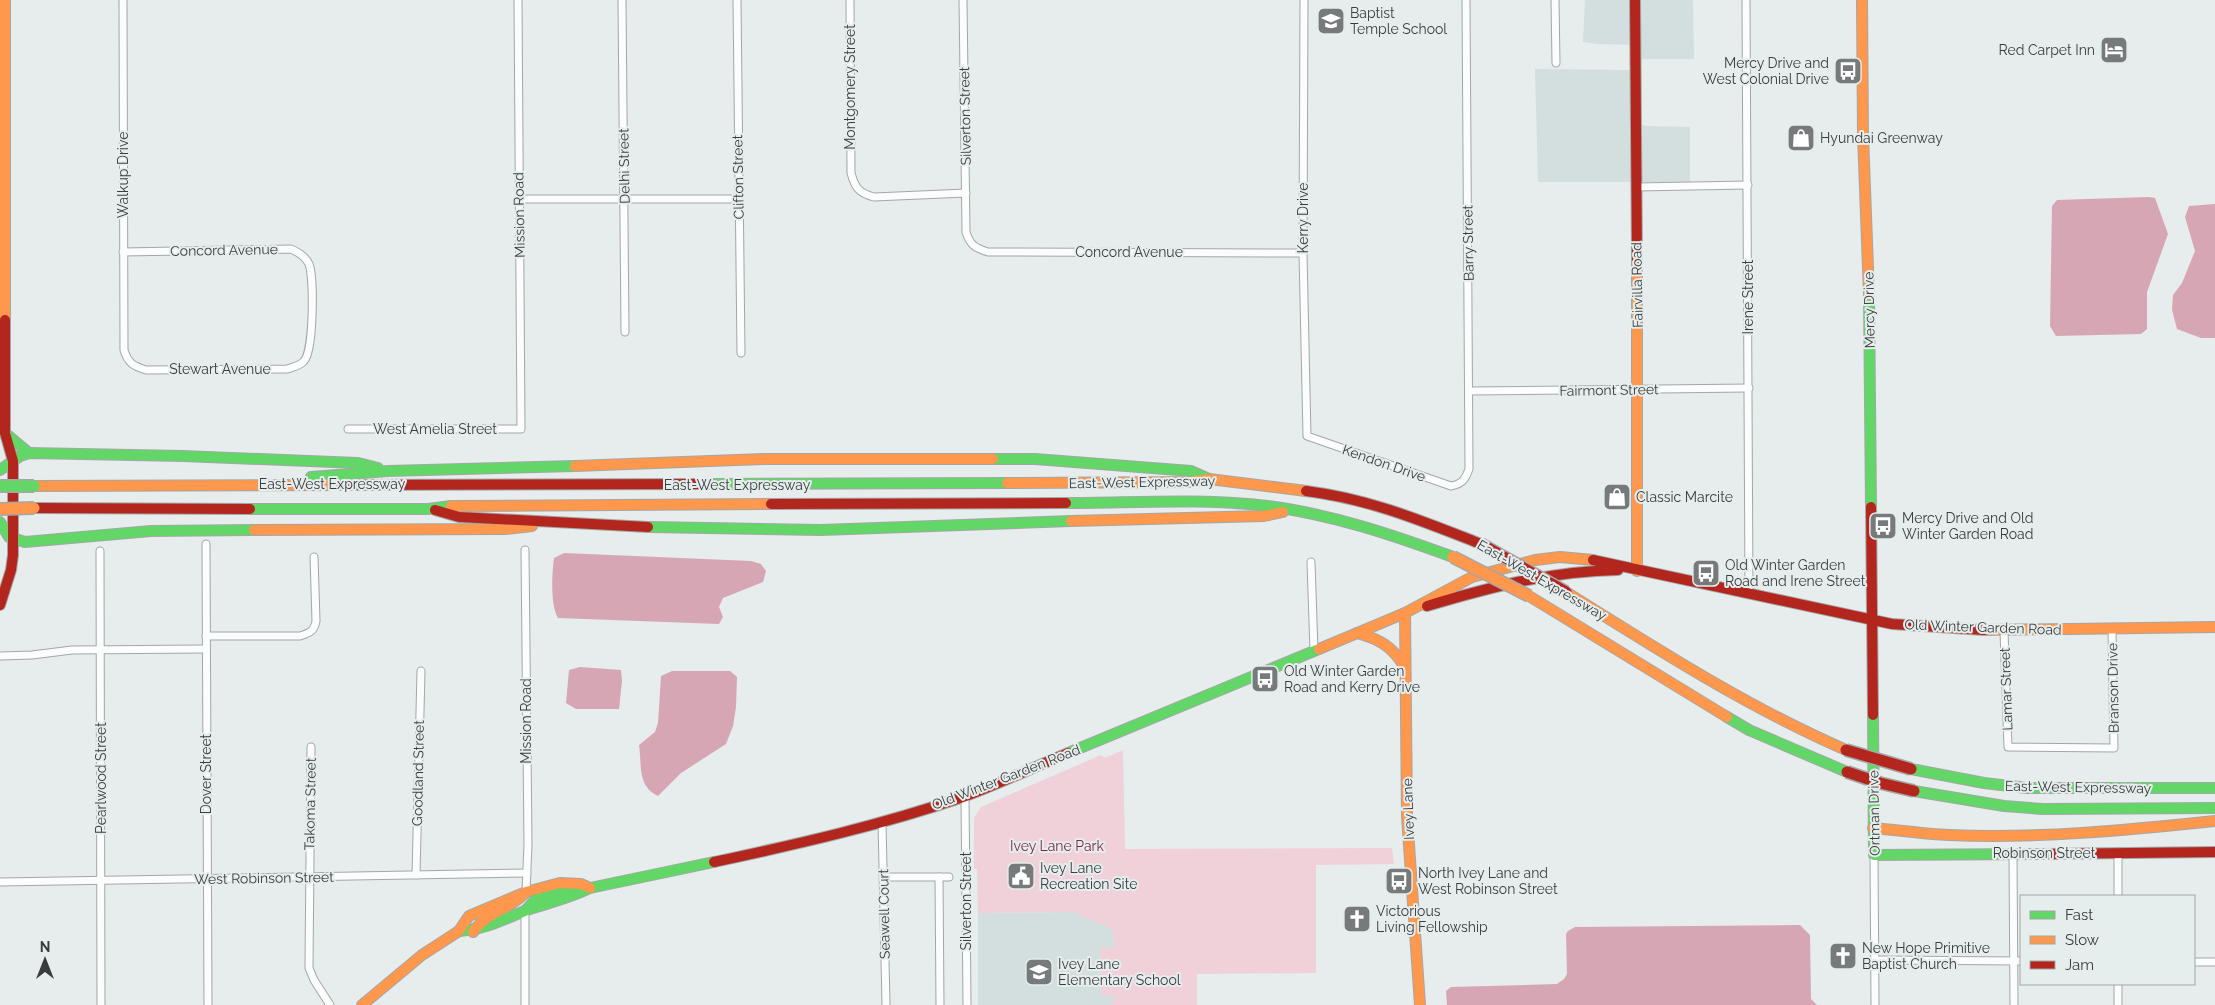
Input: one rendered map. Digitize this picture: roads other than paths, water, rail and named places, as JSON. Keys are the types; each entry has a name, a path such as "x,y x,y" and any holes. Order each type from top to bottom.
{"main road":[{"path":"0,447 3,433 5,0"},
{"name":"Fairvilla Road","path":"1635,0 1638,390 1637,571"},
{"name":"Mercy Drive","path":"1862,0 1863,135 1869,280 1873,620"},
{"path":"3,433 30,454"},
{"path":"0,605 11,570 13,541 13,461 3,433"},
{"path":"0,470 13,461 30,454 183,456 358,463 388,471"},
{"path":"269,484 293,478 388,471 765,459 1035,460 1191,471 1209,479"},
{"name":"East-West Expressway","path":"0,486 975,484 1187,482 1209,479 1337,495 1398,511 1481,544 1566,592 1736,696 1806,734 1846,750 1911,769 1984,783 2027,788 2215,788"},
{"name":"East-West Expressway","path":"0,508 428,509 458,505 1214,502 1268,506 1361,525 1453,557 1529,596 1749,730 1847,772 1880,783 1914,791 2004,806 2043,808 2215,808"},
{"path":"428,509 459,517 540,520 555,523 618,527 820,530 921,525 1264,516 1290,511"},
{"path":"0,522 13,541"},
{"path":"13,541 25,542 151,532 506,529 555,523"},
{"name":"Old Winter Garden Road","path":"1405,613 1472,577 1535,560 1560,557 1596,560 1637,571 1873,620 1947,628 2004,631 2215,626"},
{"name":"Old Winter Garden Road","path":"362,1005 422,955 459,931 469,916 526,892 560,883 586,886 802,843 882,822 965,796 1405,613 1491,586 1555,572 1594,570 1637,571"},
{"name":"Ivey Lane","path":"1405,613 1407,816 1420,1005"},
{"name":"Ortman Drive","path":"1873,620 1874,855"},
{"path":"1357,633 1381,639 1388,643 1395,650 1405,668"},
{"path":"1873,828 1949,835 2018,835 2151,828 2215,821"},
{"name":"Robinson Street","path":"1874,855 2215,852"},
{"name":"Old Winter Garden Road","path":"459,931 473,932 525,911 573,898 586,886"},
{"path":"473,932 478,922 517,903 526,892"}],"street":[{"name":"Walkup Drive","path":"123,0 124,350"},
{"name":"Mission Road","path":"518,0 521,429"},
{"name":"Delhi Street","path":"622,0 625,332"},
{"name":"Clifton Street","path":"737,0 741,353"},
{"name":"Montgomery Street","path":"850,0 851,173 855,187 863,194 874,197 966,194"},
{"name":"Silverton Street","path":"963,0 966,232"},
{"name":"Kerry Drive","path":"1304,0 1303,253 1308,436"},
{"name":"Barry Street","path":"1461,484 1466,479 1469,469 1466,0"},
{"path":"1555,0 1556,62"},
{"name":"Irene Street","path":"1746,0 1749,593"},
{"path":"1636,187 1748,185"},
{"path":"519,199 738,199"},
{"name":"Concord Avenue","path":"966,232 969,243 975,248 988,252 1303,253"},
{"name":"Concord Avenue","path":"123,252 291,249 303,255 312,273 310,343"},
{"name":"Stewart Avenue","path":"124,350 127,360 134,366 146,370 287,369 297,366 306,360 310,343"},
{"name":"Fairmont Street","path":"1469,391 1749,388"},
{"name":"West Amelia Street","path":"348,429 521,429"},
{"name":"Kendon Drive","path":"1308,436 1451,486 1461,484"},
{"name":"Dover Street","path":"206,544 208,1005"},
{"name":"Mission Road","path":"525,550 526,892"},
{"name":"Pearlwood Street","path":"100,551 101,1005"},
{"path":"206,636 300,636 313,630 316,621 314,557"},
{"path":"1311,562 1314,651"},
{"name":"Branson Drive","path":"2008,747 2114,748 2112,629"},
{"name":"Lamar Street","path":"2004,631 2008,747"},
{"path":"0,656 101,650 206,649"},
{"name":"Goodland Street","path":"416,875 421,672"},
{"name":"Takoma Street","path":"311,747 310,968 314,980 330,1005"},
{"name":"Silverton Street","path":"965,796 966,1005"},
{"name":"Seawell Court","path":"882,822 886,1005"},
{"path":"2118,852 2118,895"},
{"path":"2013,853 2018,961 2014,1005"},
{"name":"Ortman Drive","path":"1874,855 1875,1005"},
{"name":"West Robinson Street","path":"0,882 527,873"},
{"path":"884,877 949,877"},
{"path":"939,877 940,1005"},
{"path":"525,911 525,1005"},
{"path":"1876,960 2018,961"},
{"path":"2195,962 2215,962"},
{"path":"2118,985 2118,1005"}],"place":[{"name":"Baptist Temple School","path":"1331,21"},
{"name":"Red Carpet Inn","path":"2114,50"},
{"name":"Mercy Drive and West Colonial Drive","path":"1848,71"},
{"name":"Hyundai Greenway","path":"1801,138"},
{"name":"Classic Marcite","path":"1617,497"},
{"name":"Mercy Drive and Old Winter Garden Road","path":"1883,526"},
{"name":"Old Winter Garden Road and Irene Street","path":"1706,573"},
{"name":"Old Winter Garden Road and Kerry Drive","path":"1265,679"},
{"name":"Ivey Lane Recreation Site","path":"1021,876"},
{"name":"North Ivey Lane and West Robinson Street","path":"1399,881"},
{"name":"Victorious Living Fellowship","path":"1357,919"},
{"name":"New Hope Primitive Baptist Church","path":"1843,956"},
{"name":"Ivey Lane Elementary School","path":"1039,972"}],"park label":[{"name":"Ivey Lane Park","path":"1057,846"}]}
